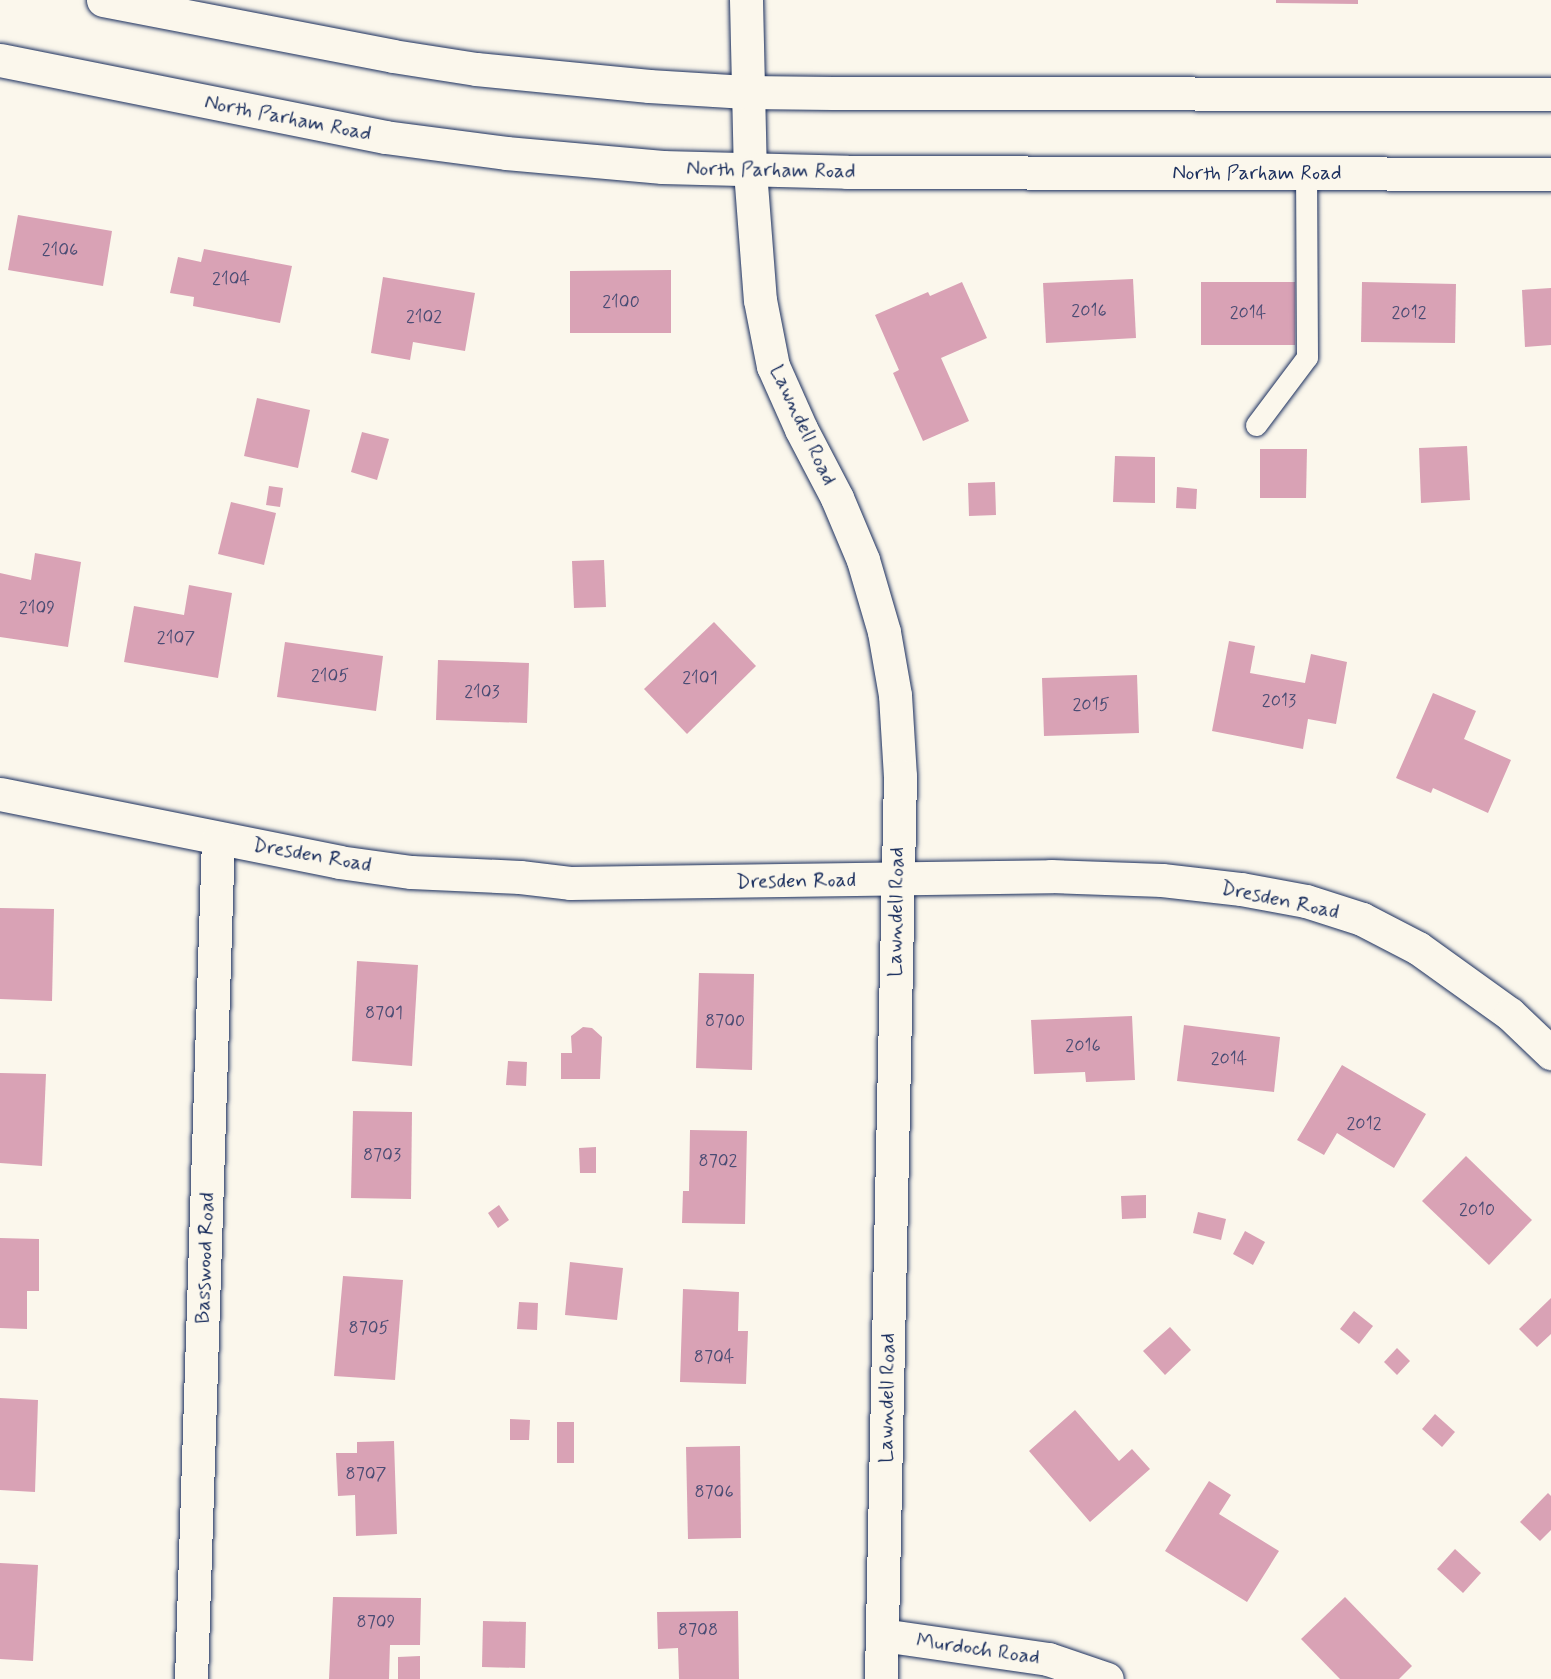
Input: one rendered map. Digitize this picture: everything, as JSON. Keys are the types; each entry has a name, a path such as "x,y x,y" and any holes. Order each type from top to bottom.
{"main road":[{"path":"103,0 393,56 464,67 649,86 746,92 1551,94"},
{"name":"Lawndell Road","path":"746,0 746,92 750,171 760,300 773,366 801,429 837,498 862,561 884,632 895,695 900,776 881,1679"},
{"name":"North Parham Road","path":"0,60 385,136 517,154 662,167 750,171 1551,174"},
{"name":"Dresden Road","path":"0,794 339,862 411,872 520,877 570,883 1051,876 1162,880 1241,889 1306,901 1362,919 1418,948 1510,1014 1551,1053"},
{"name":"Basswood Road","path":"191,1679 218,838"},
{"name":"Murdoch Road","path":"882,1635 1048,1659 1107,1679"}],"lane":[{"path":"1256,425 1307,357 1306,173"}],"building":[{"path":"1276,0 1358,0 1358,4 1276,3"},
{"path":"18,215 112,231 103,286 8,270"},
{"path":"204,249 292,266 280,323 193,306 194,297 170,293 178,257 201,262"},
{"path":"671,270 671,333 570,333 570,271"},
{"path":"383,277 475,293 465,351 413,342 410,360 371,353"},
{"path":"1133,279 1136,338 1046,343 1043,283"},
{"path":"962,282 987,338 941,358 969,421 923,441 893,373 899,370 875,315 928,292 930,296"},
{"path":"1201,282 1295,282 1295,345 1201,345"},
{"path":"1362,282 1456,284 1455,343 1361,342"},
{"path":"1551,288 1551,345 1525,347 1522,290"},
{"path":"257,398 310,410 298,468 244,456"},
{"path":"362,432 389,439 377,480 351,472"},
{"path":"1467,446 1470,500 1421,503 1419,448"},
{"path":"1260,449 1307,449 1306,498 1260,498"},
{"path":"1115,456 1155,457 1155,503 1113,502"},
{"path":"995,482 996,515 969,516 968,483"},
{"path":"269,486 283,488 280,507 266,505"},
{"path":"1177,487 1197,489 1196,509 1176,508"},
{"path":"231,502 276,513 264,565 218,554"},
{"path":"35,553 81,562 68,647 0,637 0,573 31,580"},
{"path":"604,560 606,607 574,608 572,561"},
{"path":"189,585 232,593 218,678 124,662 134,606 184,615"},
{"path":"714,622 756,666 687,734 644,689"},
{"path":"1229,641 1255,646 1250,673 1305,683 1311,654 1347,662 1336,724 1308,719 1303,749 1212,731"},
{"path":"285,642 383,656 376,711 277,697"},
{"path":"438,660 529,663 527,723 436,720"},
{"path":"1137,675 1139,733 1044,736 1042,678"},
{"path":"1433,693 1476,711 1464,739 1511,760 1488,813 1433,788 1431,793 1396,778"},
{"path":"0,908 54,909 52,1001 0,999"},
{"path":"357,961 418,965 412,1066 352,1061"},
{"path":"699,973 754,974 752,1070 696,1068"},
{"path":"1132,1016 1135,1080 1086,1082 1085,1072 1034,1074 1031,1020"},
{"path":"1184,1025 1280,1037 1274,1092 1177,1081"},
{"path":"583,1027 592,1028 602,1037 600,1079 561,1079 561,1053 572,1053 571,1036"},
{"path":"508,1061 527,1062 526,1086 506,1085"},
{"path":"1342,1065 1426,1114 1394,1168 1337,1133 1324,1155 1297,1140"},
{"path":"0,1073 46,1074 42,1166 0,1163"},
{"path":"353,1111 412,1112 411,1199 351,1198"},
{"path":"690,1130 747,1131 745,1224 682,1223 683,1191 689,1191"},
{"path":"596,1147 596,1173 580,1173 579,1148"},
{"path":"1466,1156 1532,1220 1489,1265 1422,1201"},
{"path":"1146,1195 1146,1218 1122,1219 1121,1196"},
{"path":"499,1205 509,1220 498,1228 488,1213"},
{"path":"1198,1212 1226,1219 1221,1240 1193,1233"},
{"path":"1245,1231 1265,1242 1253,1265 1233,1254"},
{"path":"0,1238 39,1239 39,1291 27,1291 27,1329 0,1328"},
{"path":"570,1262 623,1268 617,1320 565,1315"},
{"path":"343,1276 403,1280 395,1380 334,1376"},
{"path":"683,1289 739,1292 738,1331 748,1331 746,1384 680,1382"},
{"path":"1551,1298 1551,1334 1537,1347 1519,1329"},
{"path":"519,1302 538,1303 537,1330 517,1329"},
{"path":"1354,1311 1373,1326 1359,1344 1340,1329"},
{"path":"1170,1327 1191,1350 1165,1375 1143,1351"},
{"path":"1397,1348 1410,1361 1397,1375 1384,1362"},
{"path":"0,1398 38,1400 35,1492 0,1490"},
{"path":"1075,1410 1119,1461 1132,1449 1150,1469 1090,1522 1029,1451"},
{"path":"1435,1414 1455,1432 1442,1447 1422,1429"},
{"path":"510,1419 530,1420 529,1440 510,1440"},
{"path":"557,1422 574,1422 574,1463 557,1463"},
{"path":"394,1441 397,1534 356,1536 355,1495 338,1496 336,1453 357,1453 357,1442"},
{"path":"740,1446 741,1538 688,1539 686,1447"},
{"path":"1209,1481 1231,1495 1219,1514 1279,1551 1247,1602 1165,1551"},
{"path":"1548,1493 1551,1496 1551,1530 1540,1541 1520,1522"},
{"path":"1455,1549 1481,1573 1463,1593 1437,1569"},
{"path":"0,1563 38,1565 33,1661 0,1659"},
{"path":"333,1597 421,1598 420,1645 390,1645 389,1679 329,1679"},
{"path":"1345,1597 1412,1666 1399,1679 1340,1679 1301,1639"},
{"path":"738,1611 739,1679 679,1679 678,1648 658,1649 657,1612"},
{"path":"483,1621 526,1622 525,1668 482,1667"},
{"path":"420,1656 420,1679 398,1679 398,1657"}]}
